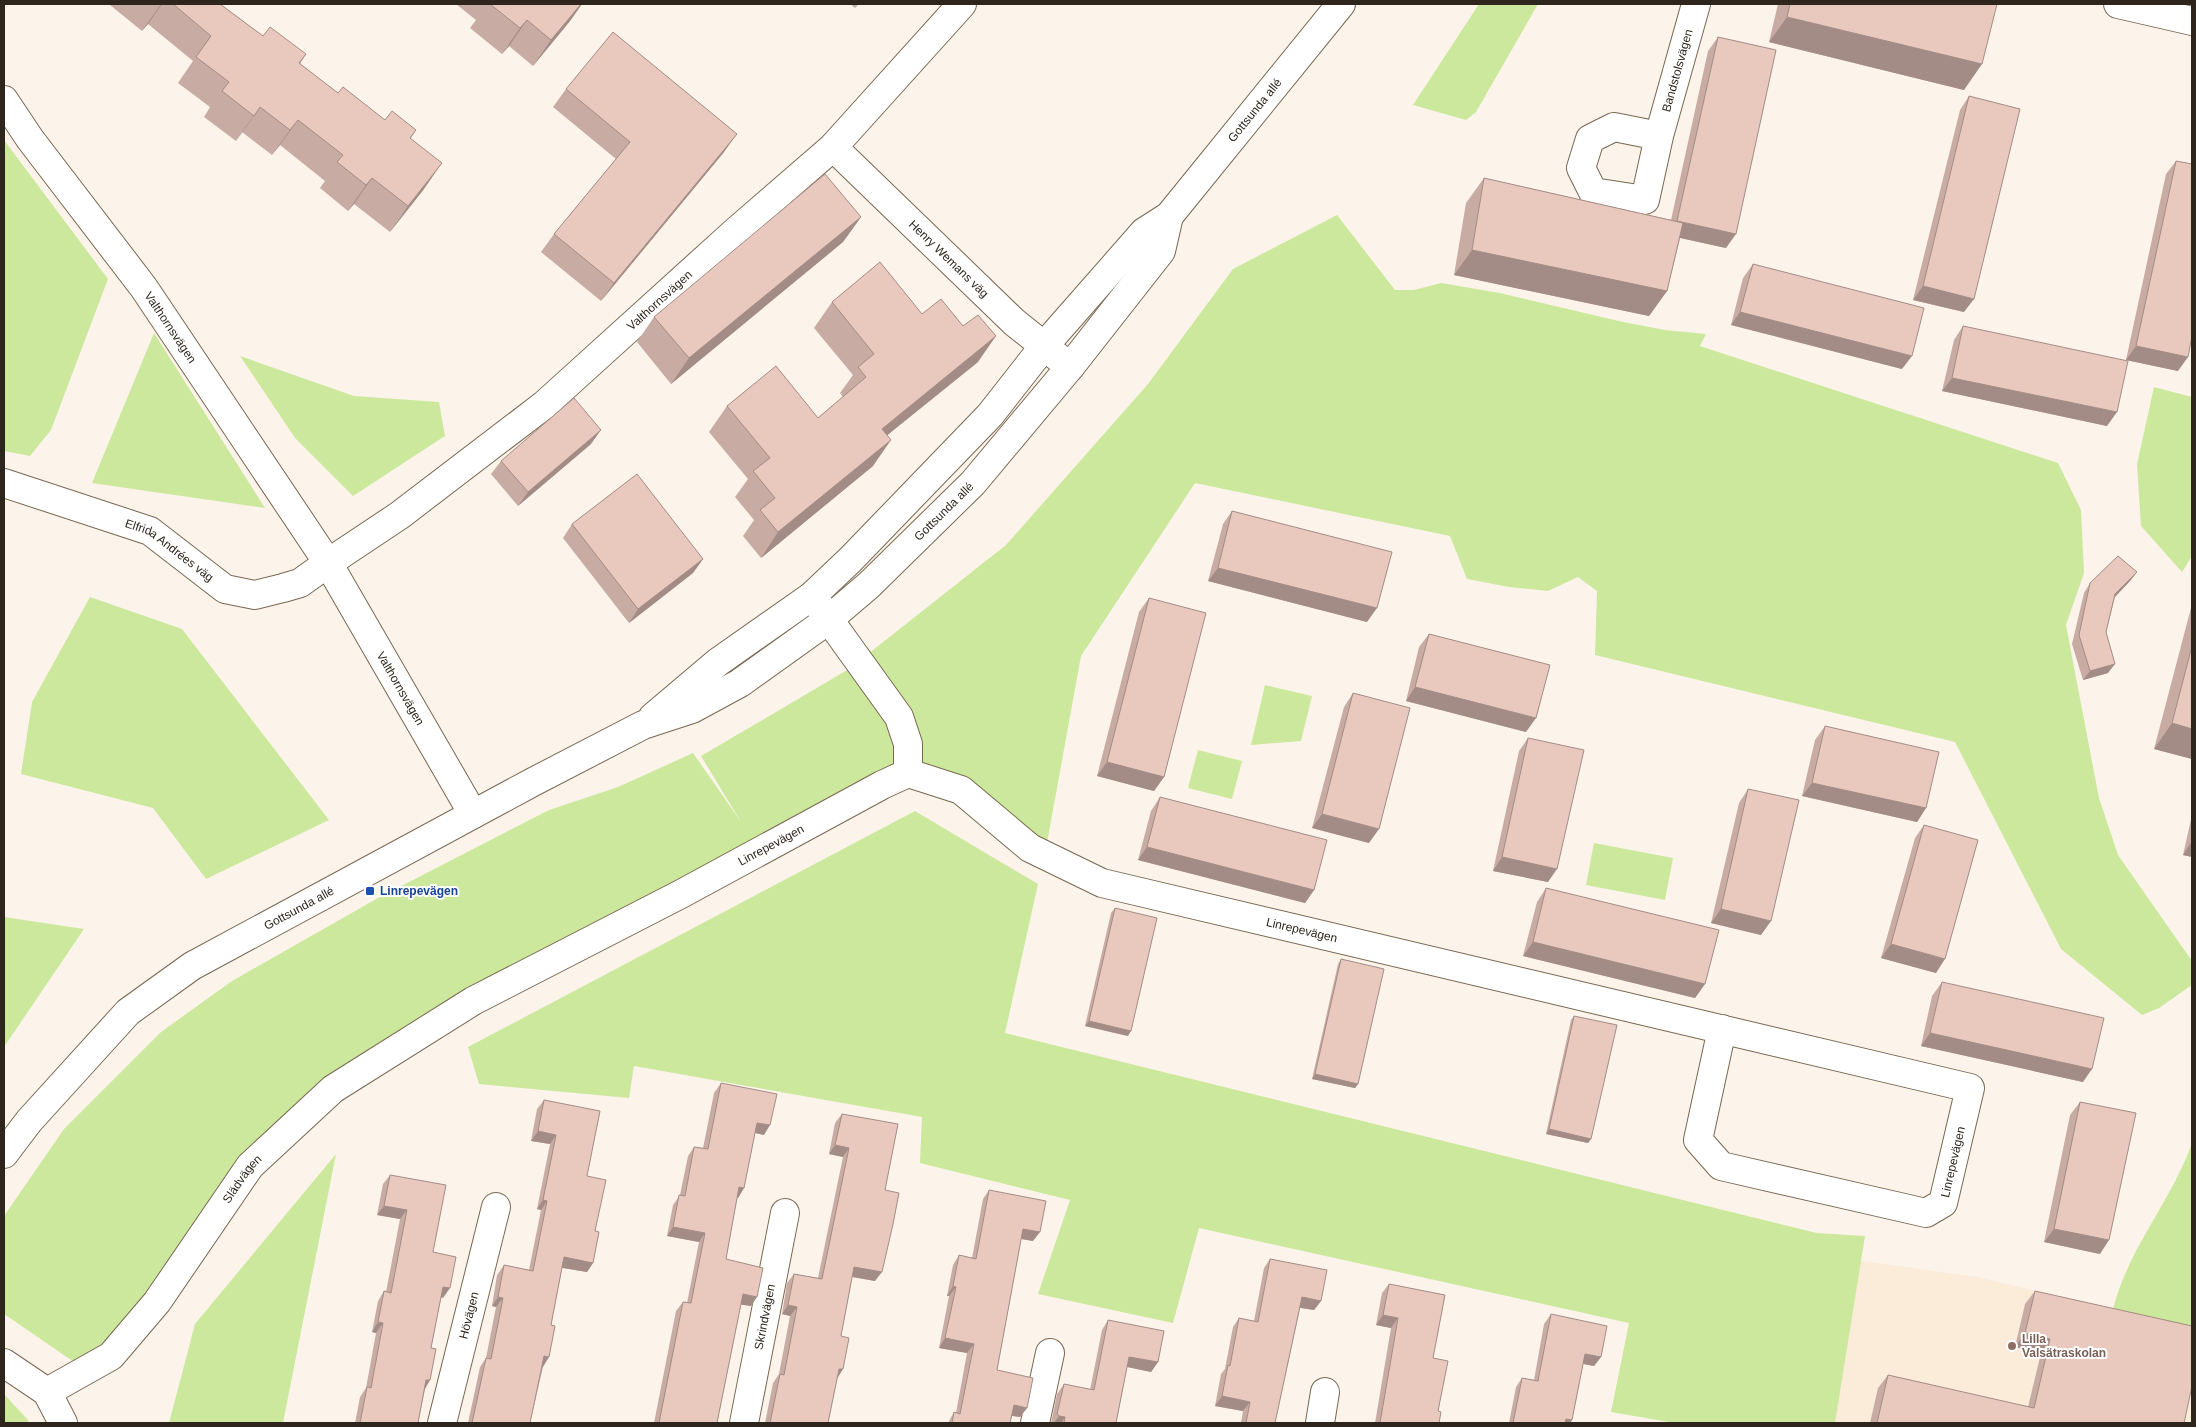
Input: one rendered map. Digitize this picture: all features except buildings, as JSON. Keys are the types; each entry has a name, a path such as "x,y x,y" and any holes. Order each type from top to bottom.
{"street":[{"name":"Valthornsvägen","path":"328,563 400,515 544,405 735,232 833,147 962,4"},
{"name":"Gottsunda allé","path":"643,725 718,662 812,596 850,560 990,415 1044,346 1144,232 1169,216 1341,4"},
{"name":"Bandstolsvägen","path":"1658,136 1696,4"},
{"path":"2118,4 2192,21"},
{"name":"Valthornsvägen","path":"4,100 30,139 144,288 328,563 473,814"},
{"name":"Henry Wemans väg","path":"833,147 1014,322 1070,367"},
{"name":"Gottsunda allé","path":"4,1154 29,1121 128,1012 192,966 473,814 643,725 692,709 740,683 828,620 869,585 973,483 1070,367 1161,251 1169,216"},
{"name":"Elfrida Andrées väg","path":"4,483 150,531 225,590 255,594 283,588 300,583 328,563"},
{"path":"812,596 899,718 908,744 908,773"},
{"name":"Linrepevägen","path":"473,1001 681,894 882,785 908,773 961,790 1030,848 1102,883 1722,1029 1970,1088 1943,1203 1926,1212 1721,1166 1698,1140 1722,1029"},
{"name":"Slädvägen","path":"47,1392 111,1356 157,1302 250,1166 326,1096 473,1001"},
{"name":"Hövägen","path":"442,1423 496,1207"},
{"name":"Skrindvägen","path":"744,1423 785,1213"},
{"path":"1035,1423 1050,1353"},
{"path":"4,1363 47,1392 63,1423"},
{"path":"1320,1423 1325,1392"}],"shaded area":[{"name":"Lilla Valsätraskolan","path":"1828,1256 1977,1277 2192,1327 2192,1423 1814,1423"}],"green space":[{"path":"1479,4 1538,4 1476,112 1466,120 1413,105"},
{"path":"4,140 108,279 51,430 30,456 4,451"},
{"path":"1337,215 1395,290 1414,290 1441,283 1500,293 1623,322 1665,330 1706,334 1700,346 2058,463 2081,510 2084,573 2066,625 2099,798 2118,855 2192,961 2192,985 2159,1008 2142,1015 2061,949 1955,742 1595,655 1597,591 1578,577 1548,591 1509,587 1467,579 1450,536 1195,483 1081,656 1045,854 908,773 473,1001 250,1166 111,1356 77,1364 4,1314 4,1216 64,1129 161,1032 232,981 378,898 549,810 618,787 693,753 741,822 701,756 849,669 1006,545 1148,384 1233,269"},
{"path":"154,333 265,508 92,483"},
{"path":"240,356 354,396 439,402 445,436 353,496 295,438"},
{"path":"2154,387 2192,397 2192,556 2182,572 2141,526 2137,464"},
{"path":"90,597 182,629 329,820 206,879 153,808 21,774 32,702"},
{"path":"1265,685 1312,696 1301,741 1251,745"},
{"path":"1198,750 1242,761 1232,799 1188,788"},
{"path":"915,811 1038,884 1005,1033 1817,1233 1865,1236 1835,1423 1675,1423 1611,1412 1629,1323 1199,1228 1173,1323 1038,1294 1070,1200 920,1163 922,1117 634,1066 629,1098 479,1084 468,1047"},
{"path":"1594,843 1673,858 1665,900 1586,885"},
{"path":"4,917 84,929 4,1047"},
{"path":"2192,1143 2192,1327 2113,1309 2129,1265 2173,1185"},
{"path":"336,1154 283,1423 169,1423 195,1324"},
{"path":"4,1394 28,1420 29,1423 4,1423"}],"place":[{"name":"Linrepevägen","path":"370,891"},
{"name":"Lilla Valsätraskolan","path":"2012,1346"}]}
